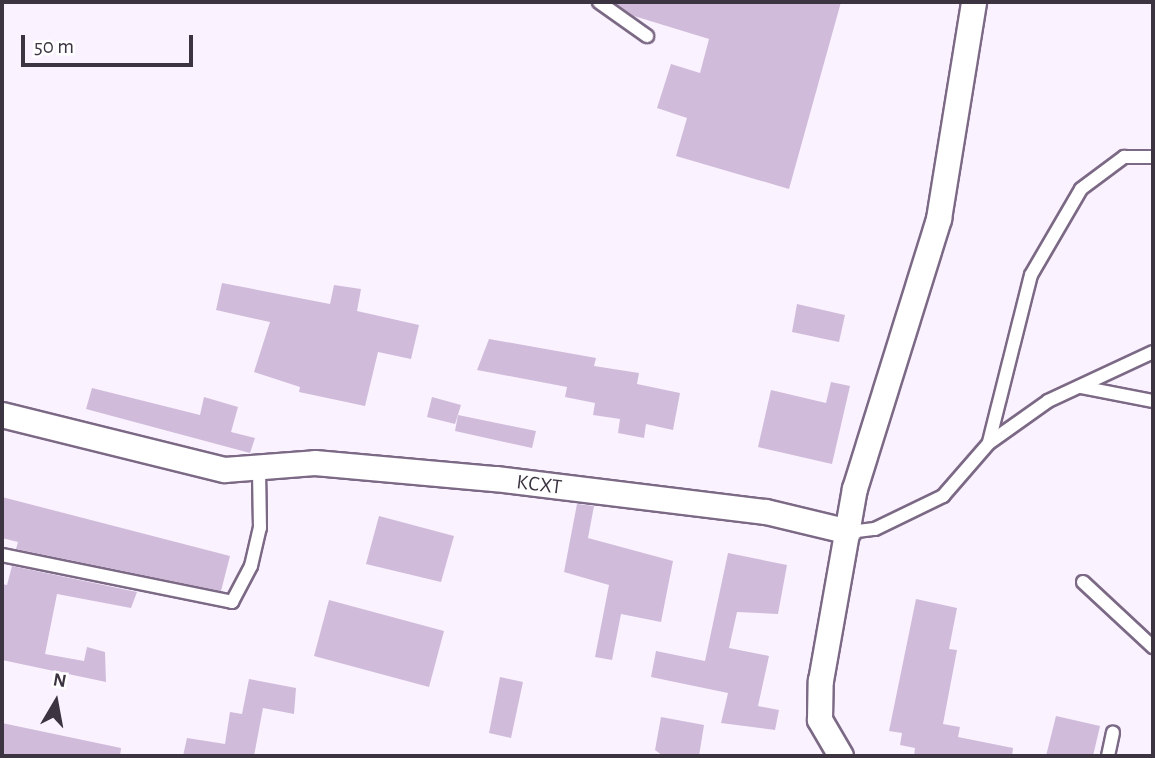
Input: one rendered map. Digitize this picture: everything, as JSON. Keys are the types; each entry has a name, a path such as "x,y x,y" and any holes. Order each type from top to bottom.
{"street":[{"path":"841,756 820,720 821,681 863,462 939,219 959,130 974,2"},
{"name":"КСХТ","path":"2,415 195,464 259,469 315,463 496,479 766,512 849,532"}],"lane":[{"path":"599,2 647,36"},
{"path":"989,443 1031,275 1081,189 1124,157 1153,157"},
{"path":"849,532 875,529 943,496 989,443 1048,401 1153,352"},
{"path":"1081,387 1153,401"},
{"path":"2,555 232,602 251,566 260,528 259,469"},
{"path":"1083,582 1153,647"},
{"path":"1108,756 1113,733"}],"building":[{"path":"614,2 841,2 789,189 676,156 687,118 657,108 671,64 700,73 709,39 634,16"},
{"path":"222,283 330,304 334,285 361,289 357,311 419,325 411,359 378,352 365,406 299,392 300,387 254,372 270,322 216,310"},
{"path":"797,304 845,315 839,342 792,332"},
{"path":"489,339 596,358 594,366 639,373 637,384 680,393 673,430 646,424 644,438 618,433 620,419 593,415 595,403 565,397 567,387 477,370"},
{"path":"831,382 850,386 832,464 758,447 771,390 826,403"},
{"path":"92,388 200,415 204,397 238,407 231,432 255,438 250,453 86,409"},
{"path":"432,397 461,405 455,424 427,417"},
{"path":"458,415 536,431 532,448 455,431"},
{"path":"2,497 230,556 221,591 16,549 18,542 2,538"},
{"path":"577,504 594,506 588,538 673,561 661,622 621,614 612,660 595,657 609,585 564,572"},
{"path":"379,516 454,536 441,582 366,564"},
{"path":"728,553 787,565 778,614 737,612 729,648 769,656 758,706 779,710 775,730 721,723 728,693 651,677 656,651 705,661"},
{"path":"12,566 137,592 131,608 57,594 45,654 84,661 87,647 105,652 106,682 2,660 2,584 7,585"},
{"path":"916,599 957,608 949,649 957,650 943,724 960,727 958,737 1013,748 1012,756 914,756 915,748 900,745 902,733 889,731"},
{"path":"329,600 444,631 429,687 314,656"},
{"path":"500,677 523,682 511,738 489,733"},
{"path":"249,679 296,688 294,714 263,708 254,756 183,756 187,738 225,744 230,712 242,714"},
{"path":"1056,716 1100,726 1093,756 1046,756"},
{"path":"661,717 704,725 699,756 663,756 655,750"},
{"path":"2,723 121,748 120,756 2,756"}]}
